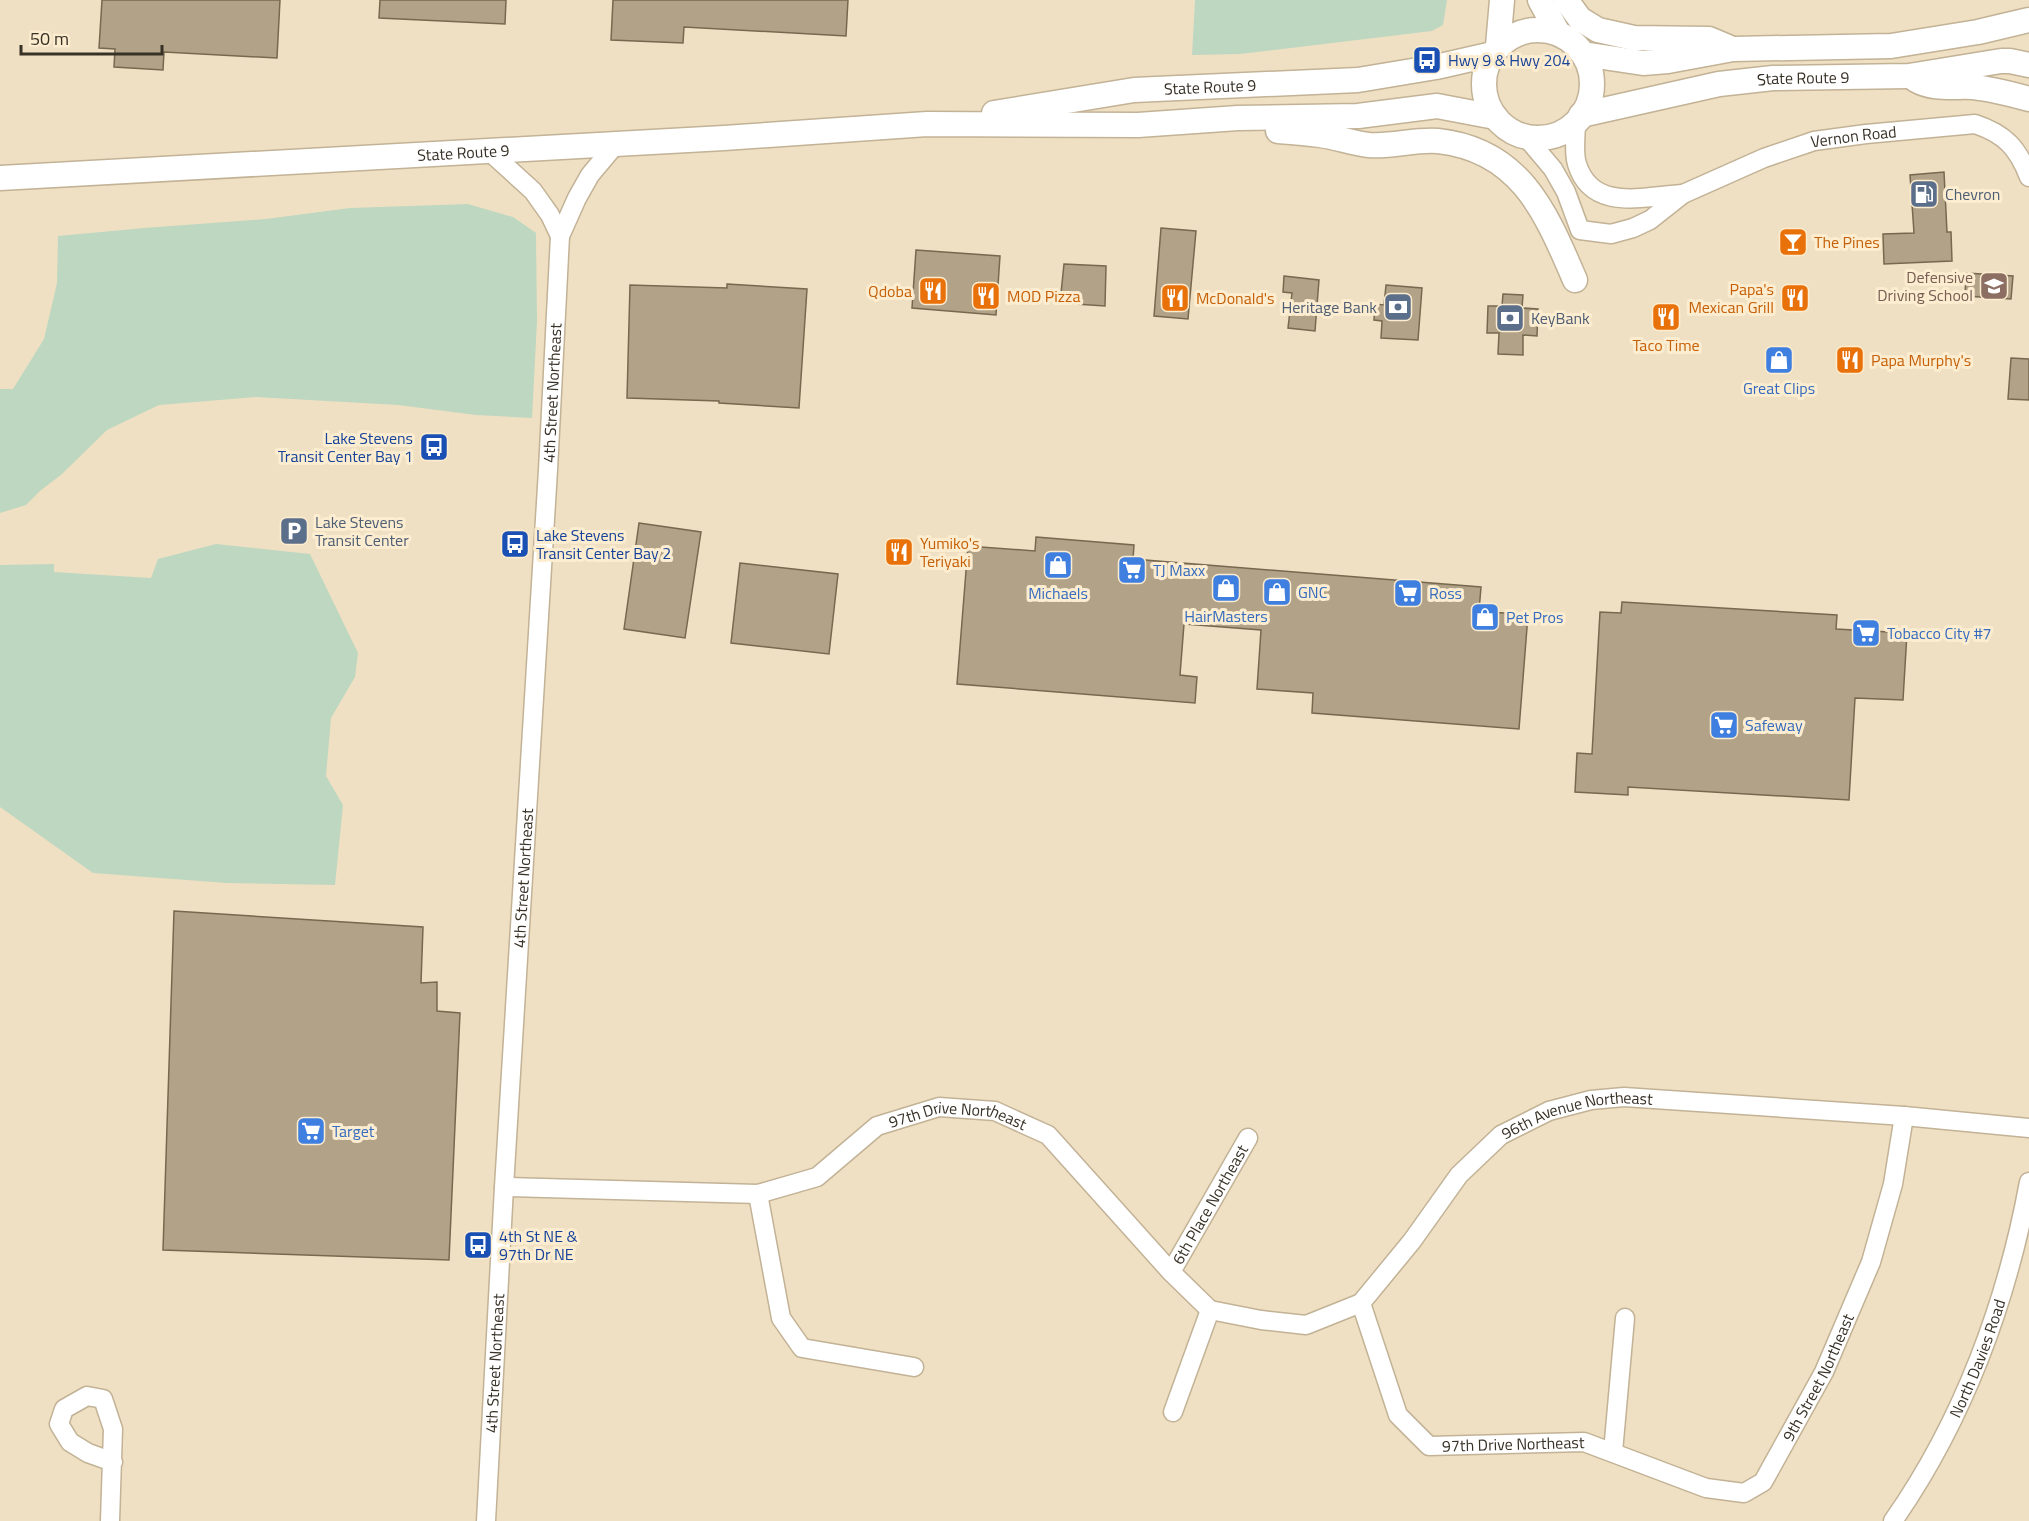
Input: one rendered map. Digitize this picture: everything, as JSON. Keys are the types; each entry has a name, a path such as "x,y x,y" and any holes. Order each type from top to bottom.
{"main road":[{"path":"1496,50 1502,0"},
{"path":"1540,0 1558,33"},
{"path":"1566,0 1580,19 1598,30 1634,38 1709,39 1733,49"},
{"name":"State Route 9","path":"1583,54 1643,63 1668,62 1733,49 1859,48 1978,32 2029,20"},
{"path":"1542,30 1558,33 1572,42 1583,54 1590,72 1591,91 1588,104 1578,119 1561,132 1544,137 1515,133 1495,117 1487,102 1484,86 1486,69 1496,50 1511,36 1526,31 1542,30"},
{"name":"State Route 9","path":"927,124 1134,90 1358,80 1408,72 1496,50"},
{"name":"State Route 9","path":"1578,119 1719,84 1740,81 1773,78 1909,76 2001,61 2029,65"},
{"path":"1909,76 1926,86 1974,87 2029,99"},
{"name":"State Route 9","path":"0,178 616,144 927,124 1138,126 1205,120 1358,116 1437,106 1495,117"},
{"path":"1205,120 1264,130 1321,135 1371,145 1436,141 1471,148 1505,166 1529,190 1548,219 1575,280"}],"street":[{"name":"Vernon Road","path":"1578,119 1576,163 1590,187 1616,198 1635,199 1683,194"},
{"name":"Vernon Road","path":"1526,136 1553,169 1566,192 1580,230 1611,234 1650,220 1683,194 1764,158 1814,141 1975,124 1991,129 2005,138 2025,160 2029,177"},
{"path":"560,236 581,190 616,144"},
{"path":"489,151 533,191 550,215 560,236"},
{"name":"4th Street Northeast","path":"486,1521 560,236"},
{"name":"96th Avenue Northeast","path":"1210,1310 1261,1320 1306,1325 1361,1303 1412,1241 1459,1175 1501,1135 1549,1111 1591,1100 1624,1097 1904,1116 2029,1128"},
{"name":"97th Drive Northeast","path":"504,1187 758,1194 817,1177 877,1126 939,1107 995,1111 1048,1135 1171,1272 1210,1310"},
{"name":"9th Street Northeast","path":"1613,1452 1706,1488 1744,1493 1763,1482 1824,1372 1871,1262 1893,1184 1904,1116"},
{"name":"6th Place Northeast","path":"1171,1272 1248,1138"},
{"name":"North Davies Road","path":"1893,1521 1929,1462 1964,1395 1988,1335 2021,1227 2029,1182"},
{"path":"758,1194 781,1318 802,1348 914,1367"},
{"name":"97th Drive Northeast","path":"1361,1303 1398,1415 1429,1446 1584,1442 1613,1452"},
{"path":"1173,1412 1210,1310"},
{"path":"1613,1452 1625,1318"},
{"path":"110,1521 113,1462"}],"green space":[{"path":"1195,0 1447,0 1443,25 1432,31 1240,54 1192,55"},
{"path":"468,204 513,217 536,233 537,321 532,418 476,415 398,405 256,397 159,405 107,430 26,505 0,513 0,389 13,389 44,339 57,283 58,236 266,219 350,208"},
{"path":"216,544 310,554 358,653 355,677 331,718 326,776 343,805 335,885 227,883 93,873 0,807 0,565 54,564 54,572 151,578 158,559"}],"building":[{"path":"102,0 280,0 277,58 164,52 163,70 114,67 115,49 99,48"},
{"path":"380,0 506,0 505,24 379,18"},
{"path":"613,0 848,0 846,36 684,27 683,43 611,40"},
{"path":"1944,172 1947,232 1951,232 1952,261 1884,264 1883,234 1914,233 1910,175"},
{"path":"1161,228 1196,231 1188,319 1154,316"},
{"path":"916,250 1000,256 996,315 912,308"},
{"path":"1064,264 1106,266 1105,306 1060,303"},
{"path":"1966,273 2013,276 2011,299 1965,296"},
{"path":"1284,276 1319,280 1315,331 1288,328 1292,293 1283,292"},
{"path":"727,284 807,289 799,408 719,403 719,401 627,398 630,285 727,288"},
{"path":"1386,285 1422,288 1418,340 1381,338 1382,321 1374,320 1375,304 1384,305"},
{"path":"1503,294 1523,295 1522,308 1538,309 1537,336 1523,335 1523,355 1498,354 1499,333 1487,333 1488,306 1502,306"},
{"path":"2011,358 2029,359 2029,400 2008,399"},
{"path":"639,523 701,532 685,638 624,629"},
{"path":"1036,537 1134,545 1133,559 1481,587 1479,611 1528,615 1519,729 1312,713 1313,693 1257,689 1261,630 1184,624 1180,675 1197,677 1195,703 957,684 968,546 1035,551"},
{"path":"740,563 838,574 829,654 731,643"},
{"name":"Safeway","path":"1622,602 1837,615 1836,629 1907,633 1903,700 1855,698 1849,800 1628,787 1628,795 1575,792 1577,753 1592,754 1600,612 1621,613"},
{"name":"Target","path":"174,911 423,927 421,983 437,982 437,1011 460,1013 449,1260 163,1250"}],"place":[{"name":"Hwy 9 & Hwy 204","path":"1427,60"},
{"name":"Chevron","path":"1924,194"},
{"name":"The Pines","path":"1793,242"},
{"name":"Defensive Driving School","path":"1994,286"},
{"name":"Qdoba","path":"933,291"},
{"name":"MOD Pizza","path":"986,296"},
{"name":"McDonald's","path":"1175,298"},
{"name":"Papa's Mexican Grill","path":"1795,298"},
{"name":"Heritage Bank","path":"1398,307"},
{"name":"Taco Time","path":"1666,317"},
{"name":"KeyBank","path":"1510,318"},
{"name":"Great Clips","path":"1779,360"},
{"name":"Papa Murphy's","path":"1850,360"},
{"name":"Lake Stevens Transit Center Bay 1","path":"434,447"},
{"name":"Lake Stevens Transit Center","path":"294,531"},
{"name":"Lake Stevens Transit Center Bay 2","path":"515,544"},
{"name":"Yumiko's Teriyaki","path":"899,552"},
{"name":"Michaels","path":"1058,565"},
{"name":"TJ Maxx","path":"1132,570"},
{"name":"HairMasters","path":"1226,588"},
{"name":"GNC","path":"1277,592"},
{"name":"Ross","path":"1408,593"},
{"name":"Pet Pros","path":"1485,617"},
{"name":"Tobacco City #7","path":"1866,633"},
{"name":"Safeway","path":"1724,725"},
{"name":"Target","path":"311,1131"},
{"name":"4th St NE & 97th Dr NE","path":"478,1245"}]}
